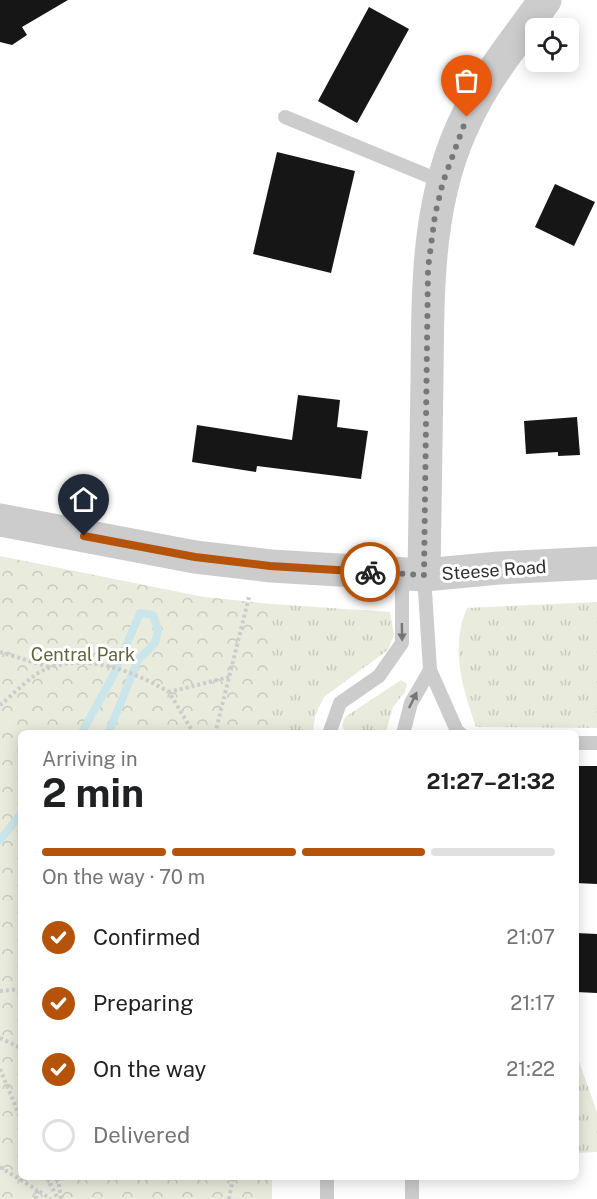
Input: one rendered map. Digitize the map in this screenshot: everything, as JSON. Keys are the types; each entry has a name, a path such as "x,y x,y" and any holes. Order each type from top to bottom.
{"street":[{"path":"413,574 428,268 435,215 443,182 467,117 496,68 545,0"},
{"name":"Steese Road","path":"0,520 195,557 270,566 413,574 597,563"}],"lane":[{"path":"285,117 443,182"},
{"path":"413,574 430,670 457,730"},
{"path":"330,730 340,703 379,676 402,643 413,574"},
{"path":"404,730 411,704 430,670"},
{"path":"579,743 597,743"},
{"path":"327,1180 327,1199"},
{"path":"412,1180 412,1199"}],"path":[{"path":"215,730 249,597"},
{"path":"0,651 52,668"},
{"path":"0,705 48,668 101,664 122,669 169,692 192,730"},
{"path":"169,692 229,677"},
{"path":"0,991 18,989"},
{"path":"0,1038 18,1047"},
{"path":"0,1069 18,1112"},
{"path":"0,1167 18,1177"},
{"path":"23,1180 51,1199"},
{"path":"48,1180 60,1199"},
{"path":"58,1180 60,1199"},
{"path":"229,1199 232,1180"},
{"path":"36,1199 37,1190"}],"green space":[{"name":"Central Park","path":"0,556 204,597 272,604 272,730 18,730 18,1180 272,1180 272,1199 0,1199"},
{"path":"597,602 597,728 476,727 460,668 459,638 467,608"},
{"path":"272,604 390,612 394,634 388,650 324,697 315,716 313,730 272,730"},
{"path":"401,680 407,684 405,692 393,707 387,730 344,730 342,726 345,717"},
{"path":"579,1061 597,1112 597,1152 579,1153"}],"building":[{"path":"0,0 68,0 22,27 27,35 12,45 0,42"},
{"path":"369,7 409,29 357,123 318,101"},
{"path":"277,152 355,171 331,273 253,254"},
{"path":"555,184 595,202 574,246 535,227"},
{"path":"298,395 340,400 337,427 368,431 361,479 257,466 256,472 192,462 197,425 292,440"},
{"path":"577,417 580,455 558,456 558,452 526,454 524,421"},
{"path":"579,766 597,766 597,884 579,883"},
{"path":"579,933 597,934 597,993 579,992"}],"waterway":[{"path":"83,730 113,676 140,613 153,615 158,630 155,643 138,660 110,730"},
{"path":"0,840 18,818"}],"way so far":[{"path":"370,572 424,575 428,268 435,215 447,166 467,117"}],"route":[{"path":"84,536 195,557 270,566 370,572"}]}
